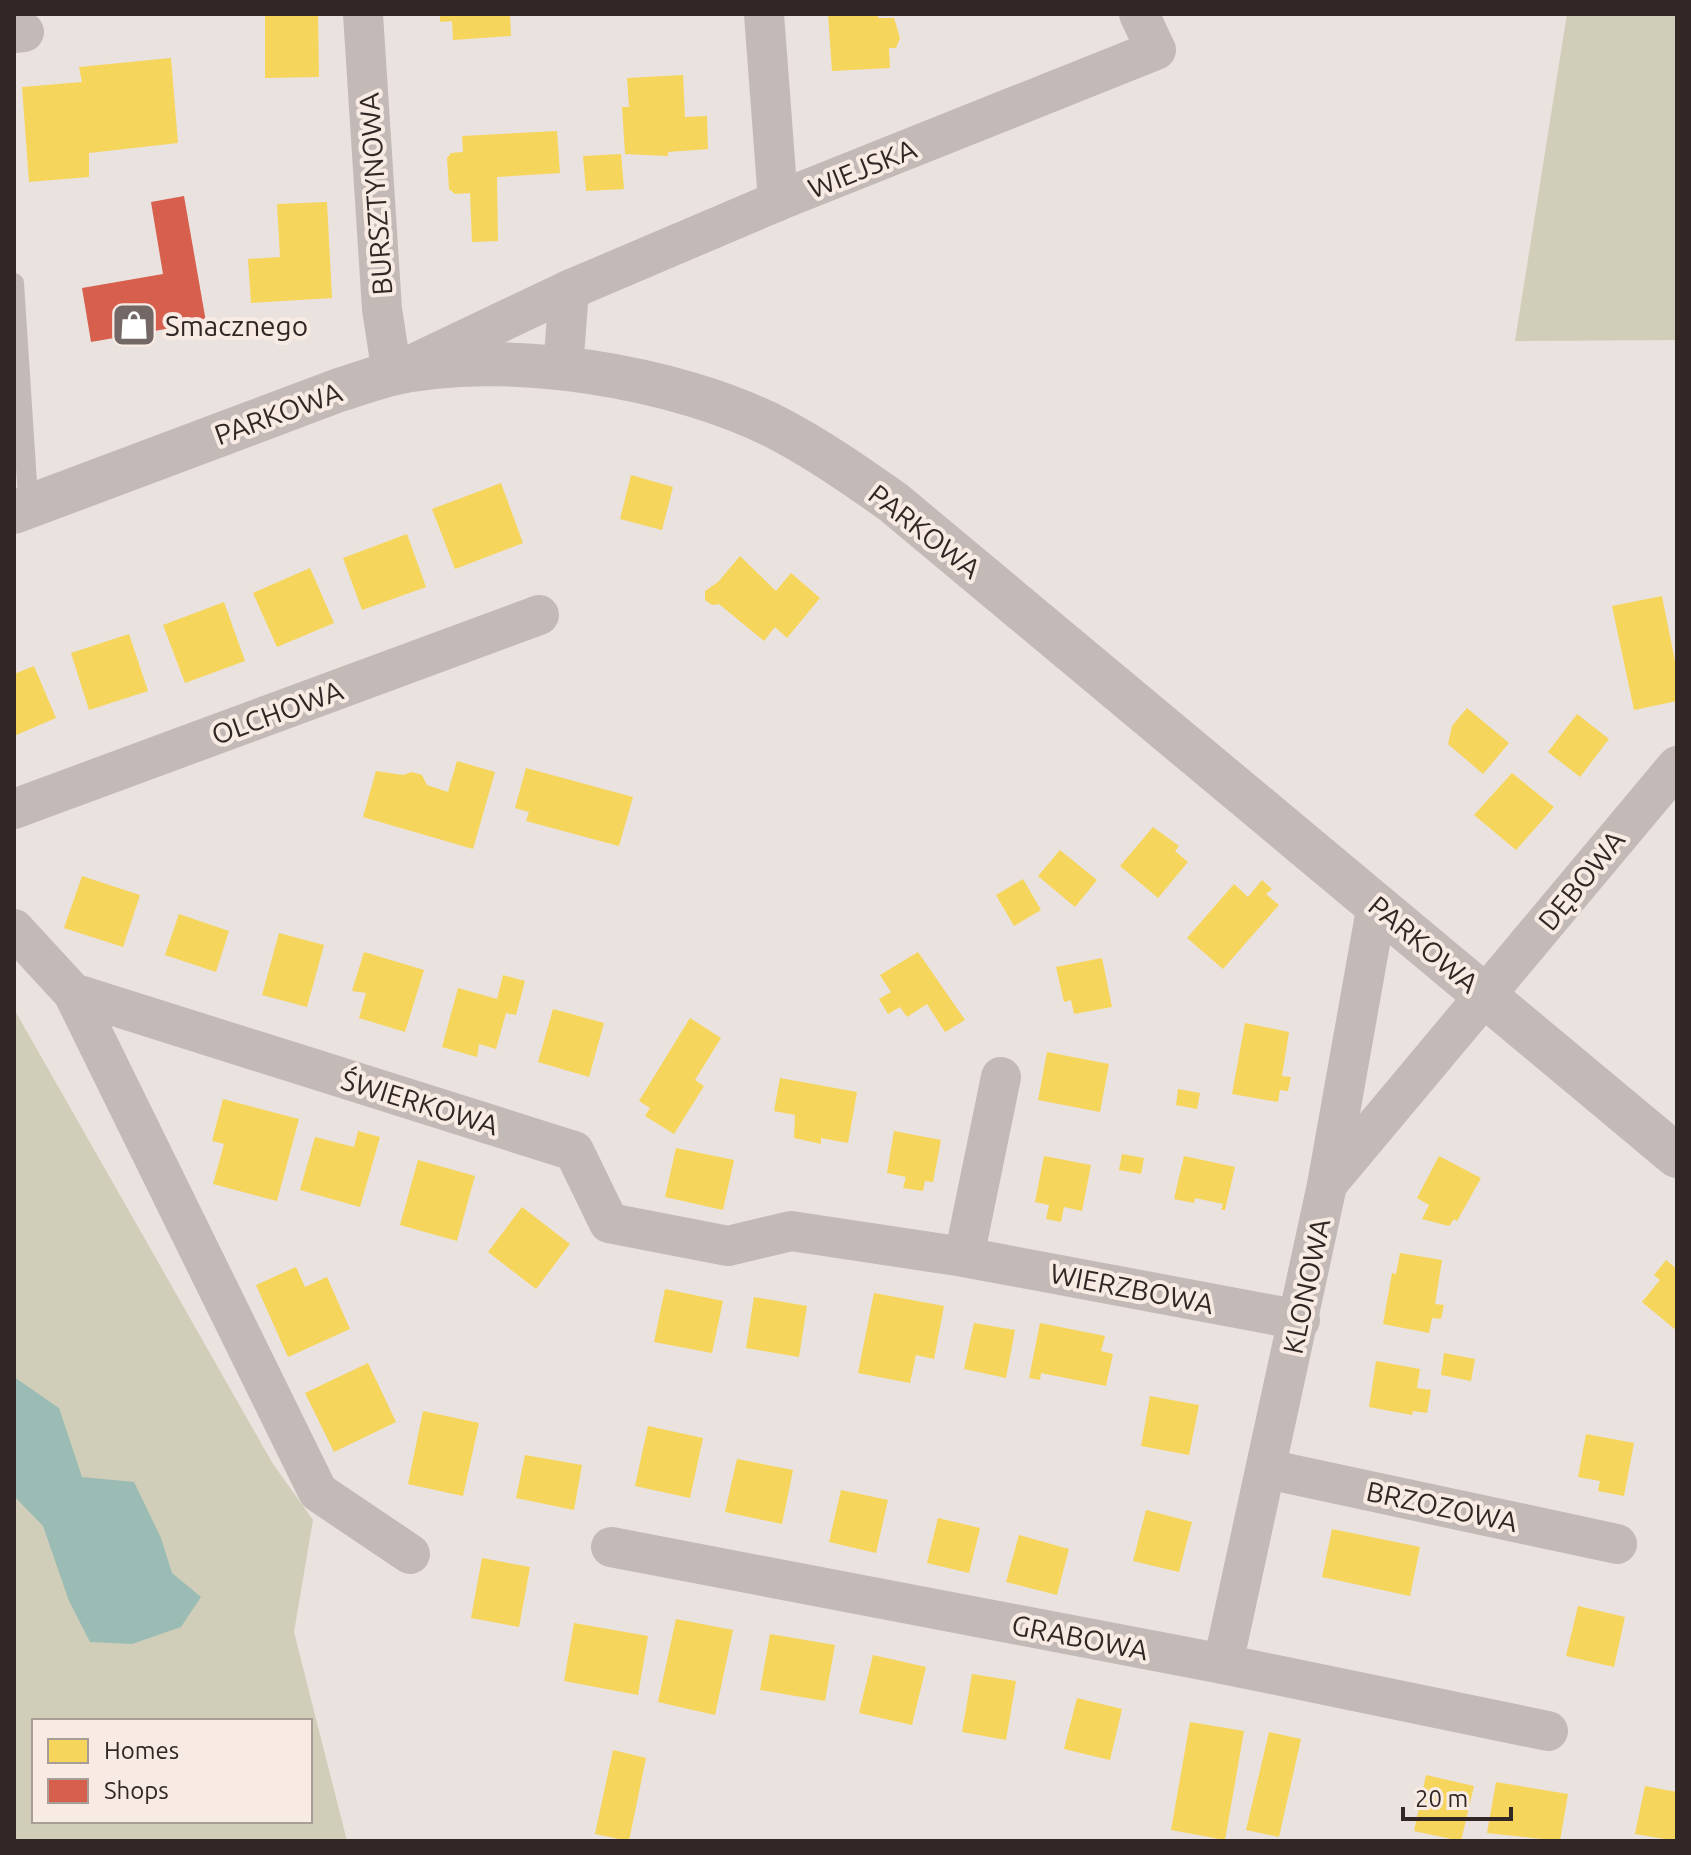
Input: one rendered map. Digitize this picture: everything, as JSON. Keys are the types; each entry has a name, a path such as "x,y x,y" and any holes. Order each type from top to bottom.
{"street":[{"name":"BURSZTYNOWA","path":"363,14 382,309 392,374"},
{"path":"764,14 778,201"},
{"name":"WIEJSKA","path":"392,374 569,290 778,201 1156,50 1139,14"},
{"path":"563,369 569,290"},
{"name":"PARKOWA","path":"23,509 339,390 392,374 454,365 563,369 611,375 721,403 779,429 893,502 1677,1156"},
{"name":"OLCHOWA","path":"14,809 539,615"},
{"name":"DĘBOWA","path":"1327,1185 1677,766"},
{"name":"KLONOWA","path":"1223,1664 1300,1320 1377,904"},
{"name":"ŚWIERKOWA","path":"14,929 73,993 318,1492 410,1554"},
{"name":"ŚWIERKOWA","path":"73,993 574,1151 609,1223 728,1246"},
{"path":"964,1257 1001,1077"},
{"name":"WIERZBOWA","path":"728,1246 791,1231 964,1257 1300,1320"},
{"name":"BRZOZOWA","path":"1267,1469 1617,1544"},
{"name":"GRABOWA","path":"611,1547 1223,1664 1548,1731"}],"lane":[{"path":"14,283 27,483 23,509"}],"shaded area":[{"path":"1567,14 1677,14 1677,340 1515,341"},
{"path":"14,1009 273,1464 313,1520 294,1632 347,1841 14,1841"}],"water":[{"path":"14,1377 59,1408 82,1477 134,1482 161,1538 172,1573 201,1597 181,1627 132,1644 90,1642 69,1601 43,1526 14,1496"}],"building: Homes":[{"path":"265,14 318,14 319,77 265,78"},
{"path":"440,14 510,14 511,36 453,40 452,21 440,22"},
{"path":"828,14 878,14 878,18 894,18 900,38 896,48 889,48 890,68 832,71"},
{"path":"171,58 178,143 89,153 89,177 29,182 22,87 82,82 79,67"},
{"path":"683,75 685,117 707,116 708,149 668,152 668,156 625,154 622,107 629,107 627,78"},
{"path":"557,131 560,173 497,177 498,241 472,242 470,193 455,194 449,189 447,158 451,153 463,152 462,136"},
{"path":"621,154 624,189 586,191 583,156"},
{"path":"327,202 332,298 251,303 248,259 280,257 277,204"},
{"path":"631,475 673,487 662,530 620,519"},
{"path":"501,483 523,543 455,569 432,509"},
{"path":"407,534 426,587 362,610 343,558"},
{"path":"740,556 776,591 791,573 820,598 787,638 775,627 764,641 719,604 712,605 705,600 705,591 718,582"},
{"path":"310,568 334,623 277,647 253,593"},
{"path":"1662,596 1677,671 1677,701 1634,710 1612,606"},
{"path":"224,602 245,661 185,683 163,625"},
{"path":"129,634 148,691 89,710 71,653"},
{"path":"34,666 56,718 14,736 14,674"},
{"path":"1467,708 1509,743 1483,774 1448,744 1452,726"},
{"path":"1577,714 1609,739 1580,777 1548,752"},
{"path":"457,761 495,772 473,849 363,817 376,771 403,775 412,772 422,775 427,785 448,792"},
{"path":"526,768 633,797 619,846 526,821 529,812 515,808"},
{"path":"1512,773 1554,807 1516,850 1474,815"},
{"path":"1153,827 1179,846 1175,851 1188,862 1158,898 1120,866"},
{"path":"1060,850 1097,880 1075,907 1038,876"},
{"path":"82,876 140,895 123,947 64,928"},
{"path":"1023,879 1041,910 1014,926 996,895"},
{"path":"1262,880 1272,889 1266,894 1279,905 1223,969 1187,938 1234,884 1248,897"},
{"path":"179,914 229,931 216,972 165,955"},
{"path":"279,933 324,945 307,1007 262,995"},
{"path":"364,952 424,970 405,1032 359,1018 366,993 352,991"},
{"path":"918,952 965,1020 945,1032 927,1004 907,1017 900,1007 888,1014 879,999 891,992 880,975"},
{"path":"1102,958 1112,1007 1074,1014 1071,1000 1064,1002 1056,967"},
{"path":"503,975 525,981 516,1015 506,1013 496,1049 479,1044 477,1057 442,1047 458,988 497,999"},
{"path":"553,1009 604,1023 589,1077 538,1062"},
{"path":"690,1018 721,1038 695,1080 704,1086 674,1134 645,1116 650,1108 639,1101"},
{"path":"1245,1023 1289,1032 1282,1076 1291,1077 1288,1091 1280,1090 1278,1102 1232,1094"},
{"path":"1047,1052 1109,1064 1100,1112 1038,1100"},
{"path":"780,1078 857,1092 848,1143 821,1138 821,1144 794,1138 795,1115 774,1111"},
{"path":"1178,1089 1200,1093 1197,1109 1176,1105"},
{"path":"223,1099 299,1119 277,1201 213,1184 224,1144 212,1141"},
{"path":"358,1131 380,1137 360,1207 300,1190 315,1137 354,1147"},
{"path":"894,1131 941,1140 933,1182 925,1181 923,1191 903,1188 906,1177 887,1173"},
{"path":"676,1148 734,1160 723,1210 665,1197"},
{"path":"1122,1154 1144,1158 1141,1174 1119,1170"},
{"path":"1044,1156 1091,1165 1082,1211 1064,1207 1061,1222 1046,1219 1049,1205 1035,1202"},
{"path":"1184,1156 1235,1167 1225,1210 1221,1210 1223,1204 1195,1198 1194,1203 1174,1199"},
{"path":"1439,1156 1481,1178 1457,1221 1454,1219 1449,1226 1422,1219 1429,1205 1417,1198"},
{"path":"418,1160 475,1176 457,1241 400,1225"},
{"path":"522,1207 570,1244 536,1289 488,1252"},
{"path":"1400,1253 1442,1260 1435,1304 1444,1305 1441,1319 1432,1318 1429,1333 1383,1324 1392,1273 1396,1274"},
{"path":"1666,1260 1677,1269 1677,1331 1642,1302 1660,1280 1654,1275"},
{"path":"296,1267 305,1287 327,1277 350,1329 288,1357 256,1285"},
{"path":"665,1289 723,1301 712,1353 654,1342"},
{"path":"874,1293 944,1306 934,1359 916,1355 910,1383 858,1373"},
{"path":"754,1297 807,1306 799,1357 746,1348"},
{"path":"974,1323 1015,1330 1006,1378 964,1369"},
{"path":"1040,1323 1105,1336 1101,1351 1113,1354 1106,1386 1041,1373 1040,1380 1029,1378"},
{"path":"1444,1353 1475,1359 1471,1381 1441,1375"},
{"path":"1376,1361 1420,1369 1417,1388 1431,1390 1427,1413 1413,1411 1412,1415 1369,1407"},
{"path":"368,1363 396,1422 334,1452 305,1393"},
{"path":"1150,1396 1199,1405 1189,1455 1141,1446"},
{"path":"423,1411 479,1423 463,1496 408,1484"},
{"path":"648,1426 703,1438 690,1498 635,1486"},
{"path":"1586,1434 1634,1443 1624,1496 1598,1491 1600,1481 1578,1477"},
{"path":"525,1455 582,1465 574,1510 516,1498"},
{"path":"737,1459 793,1470 782,1524 725,1512"},
{"path":"841,1490 888,1500 876,1553 829,1542"},
{"path":"1146,1510 1192,1522 1179,1572 1133,1561"},
{"path":"938,1518 980,1528 969,1573 927,1563"},
{"path":"1332,1529 1420,1547 1410,1596 1322,1577"},
{"path":"1019,1535 1069,1549 1057,1595 1006,1582"},
{"path":"482,1558 530,1567 519,1627 471,1618"},
{"path":"1578,1606 1625,1617 1614,1667 1566,1656"},
{"path":"676,1619 733,1630 715,1715 658,1702"},
{"path":"574,1623 648,1636 638,1695 564,1681"},
{"path":"770,1634 835,1645 825,1701 760,1690"},
{"path":"873,1655 926,1667 912,1725 859,1713"},
{"path":"972,1674 1016,1681 1006,1740 962,1732"},
{"path":"1077,1698 1122,1709 1110,1760 1064,1749"},
{"path":"1190,1722 1244,1731 1225,1840 1171,1830"},
{"path":"1269,1732 1301,1739 1279,1837 1246,1830"},
{"path":"613,1750 646,1758 629,1841 595,1834"},
{"path":"1426,1775 1474,1786 1461,1841 1414,1831"},
{"path":"1496,1782 1568,1794 1560,1841 1487,1833"},
{"path":"1645,1786 1677,1792 1677,1841 1635,1834"}],"building: Shops":[{"path":"184,196 206,322 91,342 82,288 163,274 151,202"}],"place":[{"name":"Smacznego","path":"134,325"}]}
